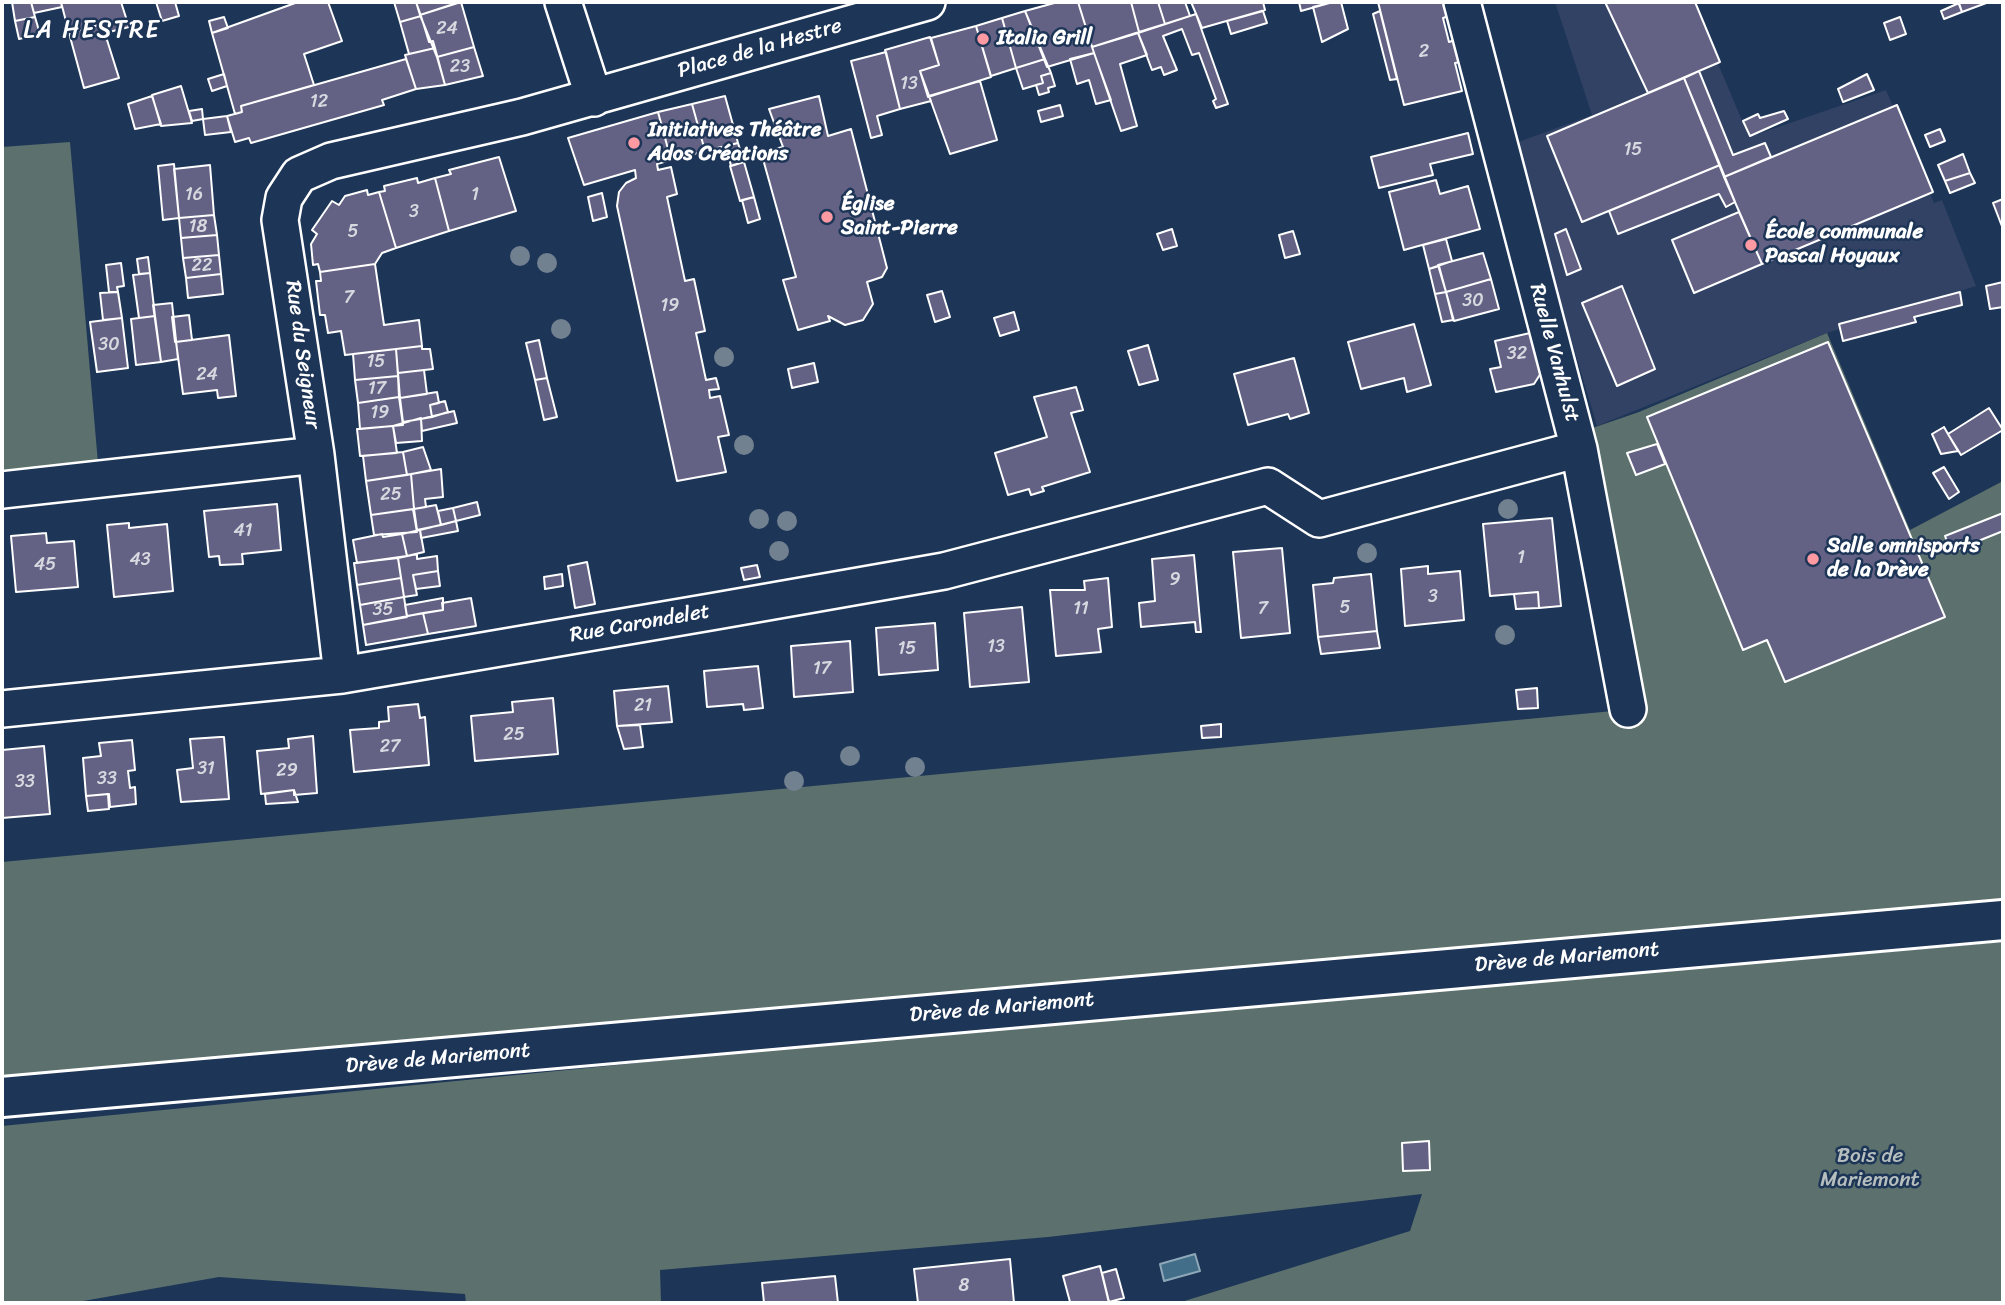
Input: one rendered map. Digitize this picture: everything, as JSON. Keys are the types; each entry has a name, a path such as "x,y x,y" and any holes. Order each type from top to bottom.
{"street":[{"path":"563,2 594,97"},
{"name":"Place de la Hestre","path":"522,117 927,2"},
{"name":"Ruelle Vanhulst","path":"1462,2 1579,449 1628,709"},
{"name":"Rue du Seigneur","path":"2,490 316,455 281,233 280,220 284,198 299,175 331,161 522,117"},
{"name":"Rue Carondelet","path":"2,709 342,675 944,571 1268,486 1319,519 1579,449"},
{"path":"316,455 342,675"},
{"name":"Drève de Mariemont","path":"2,1097 2003,920"}],"shaded area":[{"name":"École communale Pascal Hoyaux","path":"1555,2 1692,2 1749,137 1886,90 1934,203 1942,200 1976,286 1827,333 1597,426 1513,144 1592,115"},
{"path":"1195,1254 1200,1271 1164,1281 1160,1264"}],"green space":[{"path":"70,142 98,463 2,490 2,147"},
{"path":"1827,333 1910,530 2003,481 2003,920 2,1097 2,862 1613,711 1575,434 1639,412"},
{"name":"Bois de Mariemont","path":"2003,942 2003,1303 1178,1303 1410,1231 1422,1194 1048,1237 660,1270 661,1303 466,1303 465,1294 219,1277 72,1303 2,1303 2,1126 960,1031"}],"building":[{"path":"12,2 31,2 35,17 15,21"},
{"path":"31,2 61,2 62,7 34,13"},
{"path":"61,2 121,2 129,27 105,33 102,24 69,33"},
{"path":"156,2 175,2 179,16 162,21"},
{"path":"298,2 328,2 342,41 304,54 314,85 241,106 242,112 235,114 212,33"},
{"path":"394,2 416,2 421,16 400,22"},
{"path":"416,2 460,2 420,15"},
{"path":"461,2 474,47 437,57 420,15"},
{"path":"1058,2 1078,2 1094,53 1047,67 1025,11"},
{"path":"1078,2 1131,2 1139,32 1092,47"},
{"path":"1131,2 1158,2 1165,24 1139,32"},
{"path":"1158,2 1185,2 1190,16 1165,24"},
{"path":"1191,2 1263,2 1265,10 1202,28"},
{"path":"1299,2 1333,2 1301,11"},
{"path":"1341,2 1348,29 1322,42 1313,7"},
{"path":"1378,2 1445,2 1449,16 1443,18 1449,42 1455,40 1461,62 1455,63 1462,91 1404,105"},
{"path":"1605,2 1695,2 1720,62 1648,93"},
{"path":"1958,2 1989,2 1962,12"},
{"path":"1959,3 1962,12 1944,19 1941,11"},
{"path":"1025,11 1045,59 1016,68 1002,18"},
{"path":"1263,11 1267,23 1231,34 1227,21"},
{"path":"1380,11 1397,79 1390,80 1373,14"},
{"path":"1196,14 1228,104 1216,108 1213,101 1216,99 1199,53 1192,55 1182,29 1163,36 1177,70 1164,75 1161,67 1152,70 1138,33"},
{"path":"421,16 429,42 433,41 435,48 409,54 400,22"},
{"path":"35,17 40,34 19,39 15,21"},
{"path":"224,17 228,28 212,33 209,21"},
{"path":"1900,17 1906,34 1890,40 1884,23"},
{"path":"1002,18 1016,68 991,76 976,26"},
{"path":"102,24 119,78 84,88 69,33"},
{"path":"976,26 991,77 928,97 920,71 939,65 931,38"},
{"path":"1138,33 1147,55 1120,64 1137,126 1121,131 1092,47"},
{"path":"930,37 939,65 920,71 931,101 900,109 885,50"},
{"path":"474,47 483,76 445,85 437,57"},
{"path":"435,48 445,85 416,89 405,55"},
{"path":"886,52 900,109 877,116 882,135 871,138 851,61"},
{"path":"1094,53 1111,100 1096,104 1089,80 1077,84 1070,59"},
{"path":"406,59 416,89 382,100 384,105 251,143 249,138 235,142 227,116 242,112 241,106"},
{"path":"1045,59 1051,73 1041,76 1043,83 1023,89 1016,68"},
{"path":"1699,71 1733,155 1765,143 1771,157 1724,177 1684,78"},
{"path":"1051,73 1055,86 1048,88 1049,92 1039,95 1036,85 1043,83 1041,76"},
{"path":"224,74 227,86 212,91 208,79"},
{"path":"1867,74 1874,90 1843,102 1838,89"},
{"path":"1684,78 1720,165 1582,222 1547,136"},
{"path":"980,81 997,140 950,154 929,96"},
{"path":"181,86 192,123 161,126 152,95"},
{"path":"152,96 161,124 135,129 128,104"},
{"path":"725,96 738,143 705,151 692,104"},
{"name":"Église Saint-Pierre","path":"819,96 828,136 851,129 887,268 882,277 867,282 873,304 863,320 845,325 828,316 830,321 798,330 783,280 796,277 761,152 783,147 769,109"},
{"path":"692,104 705,151 671,160 658,112"},
{"path":"1060,105 1063,116 1041,122 1038,111"},
{"path":"1897,105 1933,192 1762,264 1724,177"},
{"path":"202,109 203,119 192,121 189,111"},
{"path":"1784,111 1788,119 1750,136 1743,121 1758,114 1760,118"},
{"path":"658,112 671,160 657,164 658,170 671,167 677,194 667,197 685,281 694,279 705,331 696,333 706,380 716,378 719,389 709,390 710,398 720,396 729,435 718,437 726,472 677,481 617,206 619,192 626,183 636,178 635,170 584,185 568,138"},
{"path":"227,116 231,132 205,135 203,119"},
{"path":"1940,129 1945,141 1930,147 1925,135"},
{"path":"1468,133 1473,154 1430,164 1433,175 1379,188 1371,157"},
{"path":"738,143 744,162 731,166 726,146"},
{"path":"1963,154 1970,173 1945,181 1938,165"},
{"path":"499,157 516,211 449,231 435,178 451,174 449,170"},
{"path":"744,162 754,197 740,201 730,166"},
{"path":"174,164 179,218 163,220 158,166"},
{"path":"210,165 214,215 179,218 174,169"},
{"path":"1720,165 1735,202 1726,207 1719,194 1618,234 1609,211"},
{"path":"1970,173 1975,183 1950,193 1945,181"},
{"path":"417,178 418,183 435,178 449,231 396,248 379,192 385,191 384,186"},
{"path":"1436,180 1440,194 1468,186 1480,229 1404,250 1389,192"},
{"path":"367,190 368,195 379,192 396,248 382,253 375,264 320,272 318,264 313,265 311,244 317,234 312,230 332,201 339,205 345,196"},
{"path":"602,193 607,217 593,221 588,197"},
{"path":"754,197 760,219 748,223 742,200"},
{"path":"2003,199 2003,229 1993,203"},
{"path":"1739,212 1762,264 1694,293 1672,240"},
{"path":"214,215 217,235 181,238 179,218"},
{"path":"1172,229 1177,246 1163,250 1157,234"},
{"path":"1566,229 1581,269 1567,275 1555,234"},
{"path":"1293,231 1300,254 1285,258 1279,235"},
{"path":"217,235 219,255 183,258 181,238"},
{"path":"1446,239 1452,261 1429,269 1423,245"},
{"path":"1483,253 1491,279 1446,292 1438,265"},
{"path":"219,255 221,274 186,278 183,258"},
{"path":"148,257 150,273 139,274 137,259"},
{"path":"121,263 124,286 117,287 118,292 109,292 106,265"},
{"path":"375,264 384,325 419,320 422,346 345,355 341,331 328,333 325,315 320,315 316,281 321,281 320,272"},
{"path":"1439,266 1446,292 1435,294 1429,269"},
{"path":"150,273 155,316 139,318 133,275"},
{"path":"221,274 223,294 188,298 186,278"},
{"path":"1491,279 1499,309 1454,321 1446,292"},
{"path":"2003,282 2003,307 1990,309 1986,286"},
{"path":"1622,286 1655,369 1617,386 1582,303"},
{"path":"942,291 950,317 935,322 927,295"},
{"path":"118,292 122,318 103,320 100,293"},
{"path":"1446,292 1453,320 1442,322 1435,294"},
{"path":"1960,292 1962,305 1914,317 1916,322 1843,341 1839,324"},
{"path":"172,303 178,359 161,362 153,305"},
{"path":"1014,312 1019,330 1000,336 994,318"},
{"path":"189,315 192,340 175,342 172,317"},
{"path":"155,316 161,362 136,365 131,319"},
{"path":"122,318 128,368 97,372 90,322"},
{"path":"1414,324 1431,385 1407,392 1404,378 1361,389 1348,342"},
{"path":"1530,333 1541,373 1534,384 1496,392 1490,369 1501,367 1495,341"},
{"path":"229,335 236,396 218,398 217,390 183,394 176,342"},
{"path":"539,340 547,378 535,380 526,343"},
{"name":"Salle omnisports de la Drève","path":"1828,342 1945,617 1785,682 1767,640 1743,650 1647,417"},
{"path":"1148,345 1158,380 1139,385 1128,351"},
{"path":"422,346 422,349 430,349 433,369 398,373 396,349"},
{"path":"396,349 398,376 355,380 353,354"},
{"path":"1294,358 1309,413 1290,419 1288,414 1248,425 1234,374"},
{"path":"814,363 818,382 792,388 788,369"},
{"path":"424,370 427,394 400,398 398,373"},
{"path":"398,376 399,397 358,403 355,380"},
{"path":"547,378 557,417 544,420 535,380"},
{"path":"1076,387 1083,410 1071,413 1090,472 1042,487 1044,491 1031,495 1029,489 1008,495 995,453 1047,437 1034,397"},
{"path":"437,392 439,403 430,405 432,417 403,422 400,398"},
{"path":"399,397 403,425 360,429 358,403"},
{"path":"445,401 448,412 432,417 430,405"},
{"path":"1989,408 2003,430 1961,455 1948,434"},
{"path":"454,411 457,423 422,431 421,419"},
{"path":"421,418 422,441 396,443 393,426"},
{"path":"393,426 397,453 360,456 357,429"},
{"path":"1944,427 1958,451 1941,454 1932,434"},
{"path":"1657,444 1665,464 1636,475 1627,453"},
{"path":"423,447 431,470 407,475 403,452"},
{"path":"403,452 407,475 366,481 363,456"},
{"path":"1944,467 1959,492 1949,499 1933,473"},
{"path":"441,469 443,497 425,499 426,507 414,509 411,474"},
{"path":"411,474 414,509 371,515 366,481"},
{"path":"477,502 480,515 456,521 453,508"},
{"path":"277,504 281,550 242,554 243,564 220,565 219,556 209,557 204,511"},
{"path":"436,505 441,525 417,530 414,509"},
{"path":"453,508 456,521 441,525 438,511"},
{"path":"413,509 417,532 374,535 371,515"},
{"path":"2003,513 2003,531 1951,552 1945,536"},
{"path":"1552,518 1561,606 1539,608 1538,592 1490,596 1483,524"},
{"path":"456,521 458,531 421,538 420,530"},
{"path":"129,523 129,528 167,524 173,591 114,597 107,525"},
{"path":"420,530 424,552 407,556 402,534"},
{"path":"46,533 47,543 74,541 78,587 16,592 11,536"},
{"path":"382,534 383,537 402,534 407,556 357,563 353,540"},
{"path":"1282,548 1290,633 1241,638 1233,552"},
{"path":"417,554 417,559 437,556 438,571 413,575 417,595 404,597 398,558"},
{"path":"1194,555 1201,632 1196,632 1195,622 1141,627 1139,603 1155,601 1152,559"},
{"path":"398,558 401,578 357,585 354,563"},
{"path":"587,562 595,604 575,608 568,566"},
{"path":"757,565 760,577 744,580 741,568"},
{"path":"1428,566 1428,574 1460,571 1464,620 1405,626 1401,569"},
{"path":"438,571 440,586 416,589 413,575"},
{"path":"562,574 563,586 545,589 544,577"},
{"path":"1371,574 1377,631 1318,637 1313,585 1333,583 1334,578"},
{"path":"401,578 404,597 360,605 357,585"},
{"path":"1108,578 1112,627 1098,629 1101,652 1056,656 1050,590 1085,590 1084,581"},
{"path":"1538,592 1539,608 1516,609 1514,594"},
{"path":"404,597 407,617 363,625 360,605"},
{"path":"443,598 443,610 407,616 405,605"},
{"path":"471,598 476,626 428,634 423,613 443,610 442,603"},
{"path":"1022,607 1029,682 970,687 964,613"},
{"path":"423,613 428,634 366,645 363,625"},
{"path":"935,623 938,670 879,675 876,628"},
{"path":"1377,631 1380,648 1321,654 1318,637"},
{"path":"850,641 853,692 794,697 791,646"},
{"path":"758,666 763,708 744,710 743,704 707,707 704,671"},
{"path":"668,686 672,722 617,726 614,691"},
{"path":"1537,688 1538,708 1518,709 1516,690"},
{"path":"553,698 558,754 475,761 471,716 513,712 512,702"},
{"path":"418,704 420,718 425,717 429,765 354,772 350,730 379,728 379,722 389,721 388,707"},
{"path":"1221,724 1221,737 1202,738 1201,726"},
{"path":"640,725 643,747 624,749 617,726"},
{"path":"313,736 317,793 294,795 294,790 261,794 257,751 289,748 288,739"},
{"path":"224,737 229,799 181,802 177,770 193,768 190,739"},
{"path":"132,740 135,770 128,771 130,788 135,787 136,804 110,807 109,794 86,796 83,758 101,756 99,743"},
{"path":"44,746 50,814 2,818 2,750"},
{"path":"294,790 298,802 266,804 265,794"},
{"path":"108,794 109,809 88,811 86,796"},
{"path":"1429,1141 1430,1170 1403,1171 1402,1143"},
{"path":"1010,1259 1014,1303 918,1303 914,1269"},
{"path":"1100,1266 1109,1303 1066,1303 1070,1302 1063,1276"},
{"path":"1116,1269 1124,1298 1109,1302 1102,1273"},
{"path":"835,1276 838,1303 764,1303 762,1283"}],"place":[{"name":"Italia Grill","path":"983,39"},
{"name":"Initiatives Théâtre Ados Créations","path":"634,143"},
{"name":"Église Saint-Pierre","path":"827,217"},
{"name":"École communale Pascal Hoyaux","path":"1751,245"},
{"name":"Salle omnisports de la Drève","path":"1813,559"}],"district":[{"name":"LA HESTRE","path":"92,31"}]}
